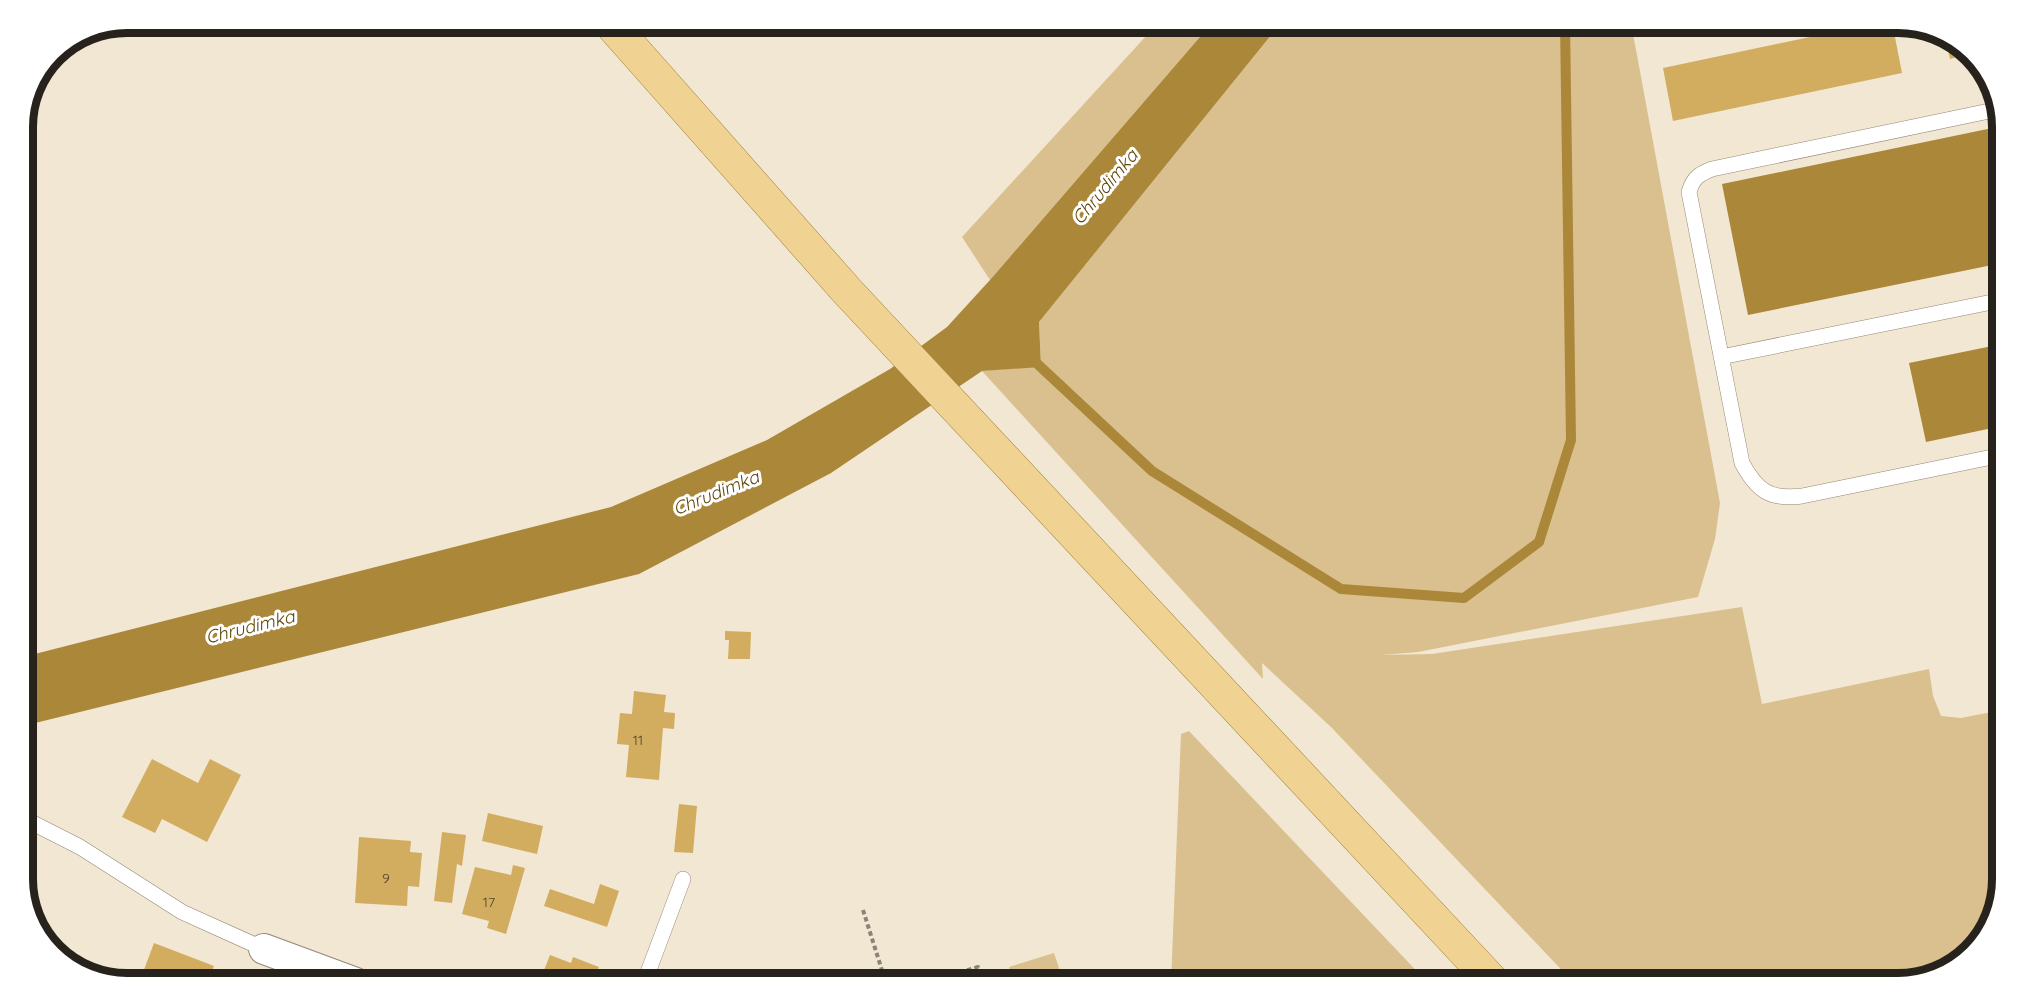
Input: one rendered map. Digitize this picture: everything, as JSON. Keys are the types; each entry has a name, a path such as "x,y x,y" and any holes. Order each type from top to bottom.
{"main road":[{"path":"619,33 847,291 1484,973"}],"street":[{"path":"264,949 327,973"}],"lane":[{"path":"1990,112 1712,169 1700,173 1693,180 1689,192 1742,463 1749,477 1759,488 1784,498 1802,496 1992,457"},
{"path":"1721,357 1992,302"},
{"path":"33,823 80,847 182,912 264,949"},
{"path":"648,973 682,879"}],"path":[{"path":"863,910 883,973"},
{"path":"959,973 978,967 980,973"}],"shaded area":[{"path":"1149,33 1203,33 990,280 962,237"},
{"path":"1273,33 1633,33 1720,503 1715,539 1698,597 1418,652 1381,655 1432,654 1742,607 1762,704 1929,669 1933,696 1941,716 1961,718 1992,712 1992,879 1987,909 1976,931 1960,950 1950,957 1928,968 1910,972 1565,973 1331,727 1262,663 1263,679 982,371 1041,366 1039,322"},
{"path":"1189,731 1419,973 1171,973 1181,734"},
{"path":"1054,953 1061,973 1011,973 1009,967"}],"water":[{"name":"Chrudimka","path":"1203,33 1273,33 1039,322 1041,367 982,371 831,473 639,574 33,724 33,654 611,507 767,440 890,369 947,327"},
{"path":"1992,128 1992,265 1748,315 1722,184"},
{"path":"1992,346 1992,428 1926,442 1909,363"}],"building":[{"path":"1829,33 1894,33 1902,73 1673,121 1663,68"},
{"path":"1947,47 1960,56 1950,59"},
{"path":"725,631 751,632 750,659 728,659 729,640 725,640"},
{"path":"634,691 666,695 664,712 675,713 674,729 663,728 659,780 626,777 629,745 617,744 620,713 632,714"},
{"path":"152,759 198,783 210,759 241,775 207,842 162,819 155,833 122,817"},
{"path":"679,804 697,806 693,853 674,852"},
{"path":"488,813 543,826 537,854 482,841"},
{"path":"442,832 466,835 462,866 457,864 452,903 434,901"},
{"path":"359,837 411,841 410,852 422,853 419,887 408,886 407,906 355,903"},
{"path":"513,865 525,868 506,934 487,928 489,921 462,914 475,867 511,875"},
{"path":"600,884 619,891 607,927 544,906 550,889 594,904"},
{"path":"154,943 214,966 211,973 143,973"},
{"path":"550,955 571,963 573,957 599,967 596,973 543,973"}],"waterway":[{"path":"1030,357 1152,471 1341,589 1464,598 1539,542 1571,440 1565,33"}]}
